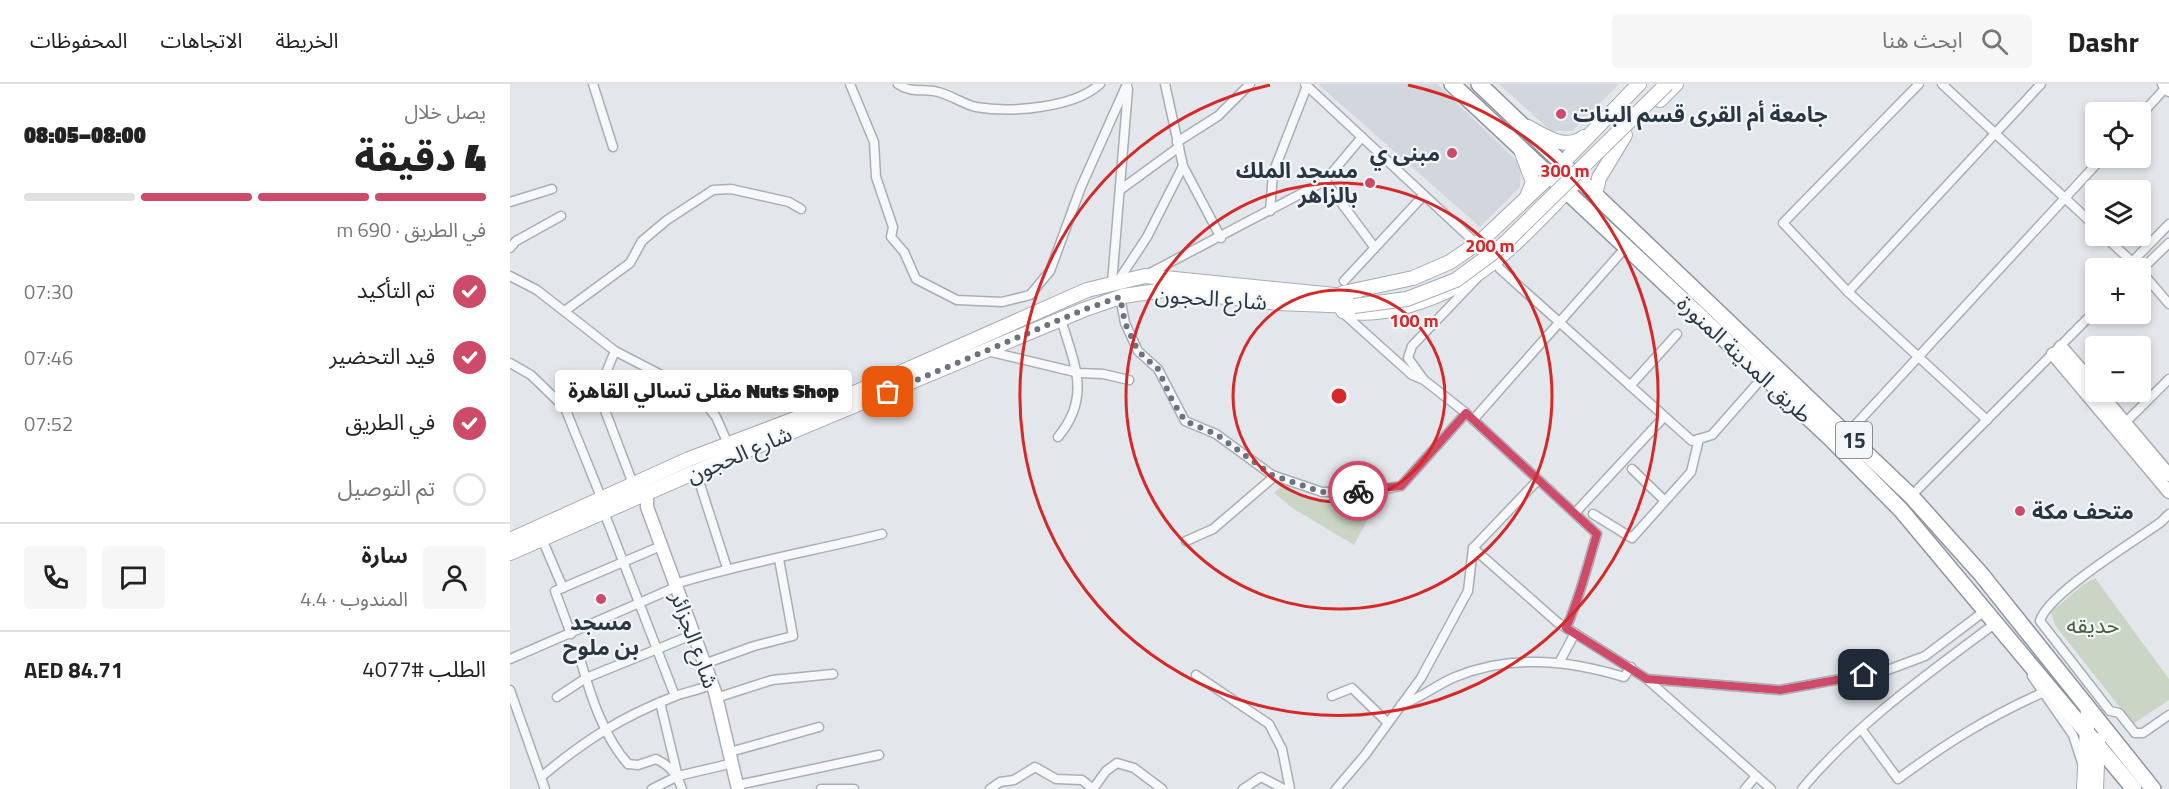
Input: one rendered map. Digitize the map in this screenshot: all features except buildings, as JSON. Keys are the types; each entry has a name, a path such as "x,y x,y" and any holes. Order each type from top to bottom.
{"highway":[{"name":"طريق المدينة المنورة","path":"1452,84 1518,144 1901,510 2012,641 2153,789"},
{"name":"طريق المدينة المنورة","path":"1479,84 1911,496 1981,574 2088,708 2098,744 2134,789"}],"main road":[{"path":"1335,295 1413,278 1450,262 1477,244 1550,176 1639,84"},
{"name":"شارع الحجون","path":"510,540 601,497 728,444 800,417 1087,290 1115,282 1145,276 1335,295 1354,302 1416,288 1455,270 1500,236 1656,84"},
{"name":"شارع الحجون","path":"510,553 696,472 1061,319 1120,297 1164,290 1311,304 1354,302 1407,299 1456,280 1502,246 1667,84"},
{"path":"1311,304 1357,313 1382,313 1434,298 1479,275 1496,262 1676,84"},
{"path":"1518,121 1560,143 1577,142 1600,125"},
{"path":"1595,195 1599,178 1625,135"},
{"path":"1518,144 1528,162 1533,182 1526,199"},
{"path":"2084,789 2093,726"},
{"path":"2096,789 2098,744"},
{"path":"2121,789 2128,789"}],"street":[{"path":"593,84 613,147"},
{"path":"850,84 874,142 876,177 893,227 891,237 904,252 916,279 957,300 1002,302 1030,295 1050,271 1081,187 1128,84"},
{"path":"898,84 908,91 938,92 977,107 1016,108 1071,102 1100,84"},
{"path":"1115,282 1128,84"},
{"path":"1165,84 1183,166 1221,238"},
{"path":"1120,190 1218,116 1250,84"},
{"path":"1919,84 1783,223 1848,292 1987,420"},
{"path":"1942,84 2085,217"},
{"path":"1848,292 2041,84"},
{"path":"1270,211 1273,173 1306,85 1496,262 1500,269 1692,441 1712,435 1763,377"},
{"path":"2151,104 2167,86"},
{"path":"1145,276 1326,181 1362,137"},
{"path":"1115,282 1147,237 1183,166"},
{"path":"1847,434 2093,168"},
{"path":"1326,181 1375,248"},
{"path":"510,202 552,189"},
{"path":"566,310 630,263 642,241 667,220 713,190 731,189 789,202 801,209"},
{"path":"1344,281 1424,195"},
{"path":"510,248 516,241 561,216"},
{"path":"2144,258 2169,224"},
{"path":"2149,258 2169,243"},
{"path":"2115,246 2127,258"},
{"path":"1120,297 1125,323 1138,351 1158,369 1172,400 1185,421 1216,434 1275,476 1322,492 1373,491 1401,486 1470,417 1626,247"},
{"path":"1479,275 1413,346 1408,358 1424,380 1470,417 1597,534 1582,579 1579,600 1566,628"},
{"path":"510,276 537,290 566,310 615,351 698,394 716,417 728,444"},
{"path":"2151,283 2169,304"},
{"path":"1339,310 1412,375 1424,380"},
{"path":"1058,437 1073,414 1078,373 1061,319"},
{"path":"1911,496 2085,321"},
{"path":"1630,386 1677,334"},
{"path":"2057,350 2085,377"},
{"path":"2057,350 2169,492"},
{"path":"615,351 598,392 633,484"},
{"path":"987,351 1078,373 1103,374 1129,380"},
{"path":"510,363 531,375 565,408 601,497"},
{"path":"2126,422 2169,379"},
{"path":"2108,402 2169,475"},
{"path":"1575,513 1664,417"},
{"path":"1593,514 1632,538 1690,472 1699,439"},
{"path":"1632,469 1665,501"},
{"path":"696,472 727,568"},
{"path":"1186,541 1213,529 1275,476"},
{"path":"1336,789 1421,678 1468,591 1473,548 1538,480"},
{"name":"شارع الجزائر","path":"647,494 646,504 674,587 716,698 730,752 736,788"},
{"name":"شارع الجزائر","path":"633,500 639,507 654,549 674,587 687,637 705,687 725,765 736,788"},
{"path":"604,512 637,603 675,696"},
{"path":"2169,514 2144,535 2076,581 2043,611 2040,621 2110,711 2119,713 2135,733 2143,733 2169,715"},
{"path":"510,659 674,587 727,568 779,559 882,534"},
{"path":"542,539 563,588"},
{"path":"1473,548 1566,628 1647,679 1771,789"},
{"path":"571,634 555,591 654,549"},
{"path":"704,664 754,646 793,636 779,559"},
{"path":"1647,679 1780,690 1885,671 1925,656 1986,610"},
{"path":"1802,789 1824,762 1996,622"},
{"path":"1559,663 1575,633"},
{"path":"2045,657 2050,634"},
{"path":"557,697 586,678 687,637"},
{"path":"2012,641 2042,693 2073,735 2085,773"},
{"path":"1401,705 1422,698 1454,678 1483,669 1536,660 1624,676 1631,667"},
{"path":"581,662 606,729 618,752 628,764 638,765 656,759 667,764 678,776"},
{"path":"716,698 772,680 833,674"},
{"path":"1196,675 1269,724 1282,749 1290,789"},
{"path":"2064,680 2084,677"},
{"path":"541,777 582,743 606,729 660,702 705,687"},
{"path":"1332,696 1352,688 1388,723"},
{"path":"510,690 545,789"},
{"path":"1862,730 1898,779 1952,739 1993,715 2042,693"},
{"path":"660,702 682,789"},
{"path":"730,752 819,727"},
{"path":"736,788 879,755"},
{"path":"990,789 1000,782 1014,780 1035,766 1056,779 1082,780 1093,789 1106,771 1117,763 1134,768 1162,789"},
{"path":"652,789 678,776 725,765"},
{"path":"1745,789 1756,776"},
{"path":"1243,789 1261,777 1284,789"},
{"path":"821,789 854,789"}],"shaded area":[{"name":"مبنى ي","path":"1318,84 1437,84 1521,165 1520,187 1480,227"},
{"name":"جامعة أم القرى قسم البنات","path":"1499,84 1619,84 1572,131 1551,131"}],"green space":[{"path":"1280,487 1319,500 1378,500 1354,545 1294,509 1274,493"},
{"name":"حديقه","path":"2095,578 2169,679 2169,700 2133,724 2055,625 2051,612"}],"way so far":[{"path":"888,392 1083,310 1120,297 1125,323 1138,351 1158,369 1172,400 1185,421 1216,434 1257,461 1272,475 1322,492 1358,491"}],"place":[{"name":"جامعة أم القرى قسم البنات","path":"1561,114"},
{"name":"مبنى ي","path":"1452,153"},
{"name":"مسجد الملك بالزاهر","path":"1370,183"},
{"name":"Nuts Shop مقلى تسالي القاهرة","path":"888,392"},
{"name":"متحف مكة","path":"2020,511"},
{"name":"مسجد بن ملوح","path":"601,599"}],"route":[{"path":"1358,491 1401,486 1466,413 1597,534 1582,579 1579,600 1566,628 1619,659 1647,679 1780,690 1864,675"}]}
